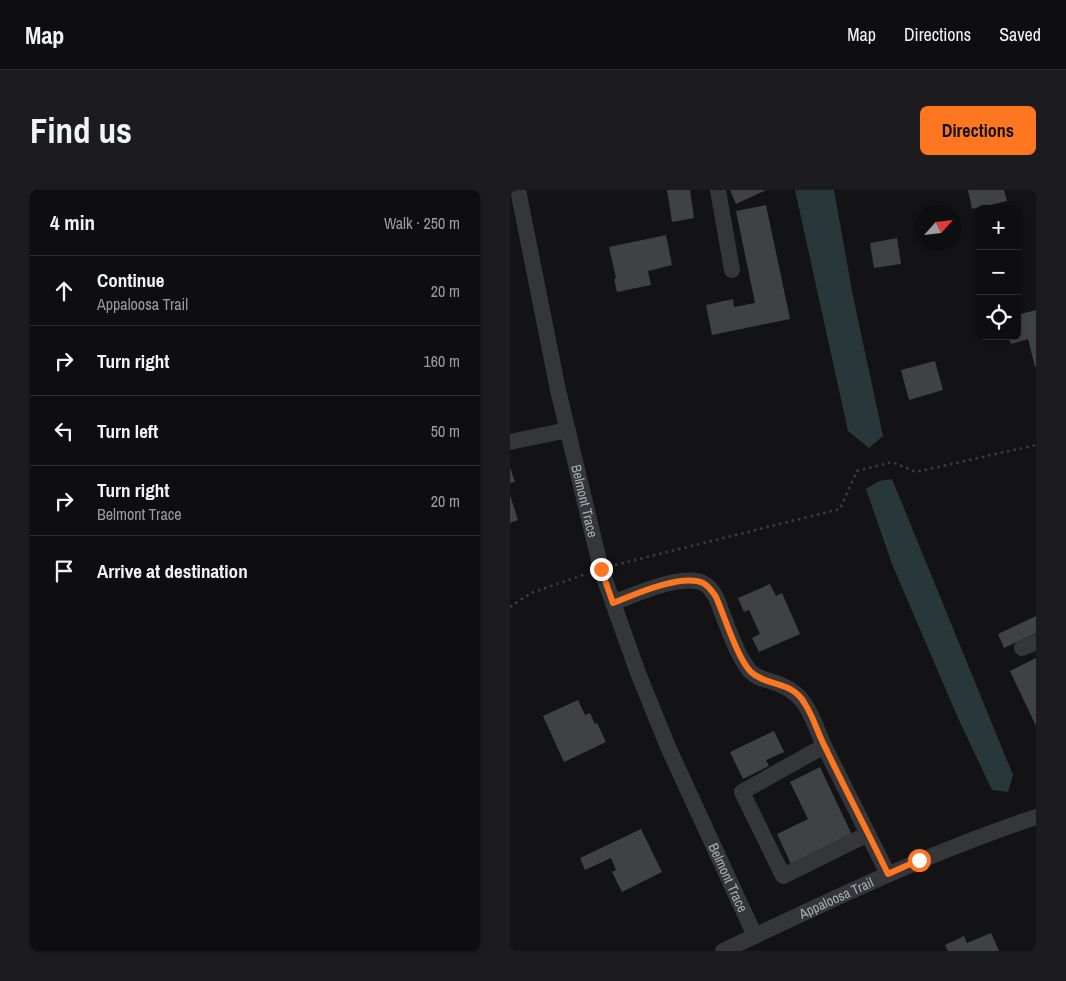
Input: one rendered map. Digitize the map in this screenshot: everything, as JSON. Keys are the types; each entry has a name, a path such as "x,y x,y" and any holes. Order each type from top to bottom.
{"street":[{"name":"Belmont Trace","path":"518,190 546,333 601,569 638,673 747,943"},
{"path":"718,190 732,270"},
{"path":"510,442 568,430"},
{"path":"613,603 641,591 690,580 701,582 710,588 716,597 742,660 751,673 794,691 805,703 824,746 888,874"},
{"path":"824,746 742,792 783,876 868,834"},
{"name":"Appaloosa Trail","path":"723,951 747,943 888,874 973,838 1036,817"}],"path":[{"path":"510,607 531,593 601,569 840,509 857,471 892,462 916,472 1036,445"}],"shaded area":[{"path":"795,190 834,190 853,296 883,436 869,448 848,431"},
{"path":"892,479 1013,775 1008,792 992,790 958,718 892,564 866,489 879,481"}],"building":[{"path":"667,190 690,190 694,218 672,222"},
{"path":"730,190 766,190 736,204"},
{"path":"968,190 1004,190 1007,201 990,205 976,205 976,208 972,209"},
{"path":"766,205 790,319 712,335 706,305 733,299 734,307 755,303 736,211"},
{"path":"666,235 672,265 648,271 651,285 617,292 609,247"},
{"path":"897,238 901,264 874,268 870,243"},
{"path":"1036,310 1036,367 1028,339 1011,344 1010,340 1021,340 1021,314"},
{"path":"935,361 943,390 909,400 901,370"},
{"path":"510,467 515,482 510,483"},
{"path":"510,495 518,520 510,523"},
{"path":"770,584 776,596 782,593 800,634 759,652 752,638 760,634 749,610 744,612 738,598"},
{"path":"1036,616 1036,633 1004,648 998,634"},
{"path":"1036,658 1036,726 1010,671"},
{"path":"578,700 585,715 590,713 595,724 597,723 606,742 564,762 543,716"},
{"path":"774,731 784,752 766,760 769,766 743,779 730,752"},
{"path":"820,767 852,835 791,864 777,834 808,819 790,782"},
{"path":"641,829 662,872 622,892 612,872 616,870 611,858 585,870 580,858"},
{"path":"991,933 999,951 948,951 945,945 964,936 967,943"}],"route":[{"path":"601,569 613,603 641,591 690,580 701,582 710,588 716,597 742,660 751,673 794,691 805,703 824,746 888,874 919,860"}]}
